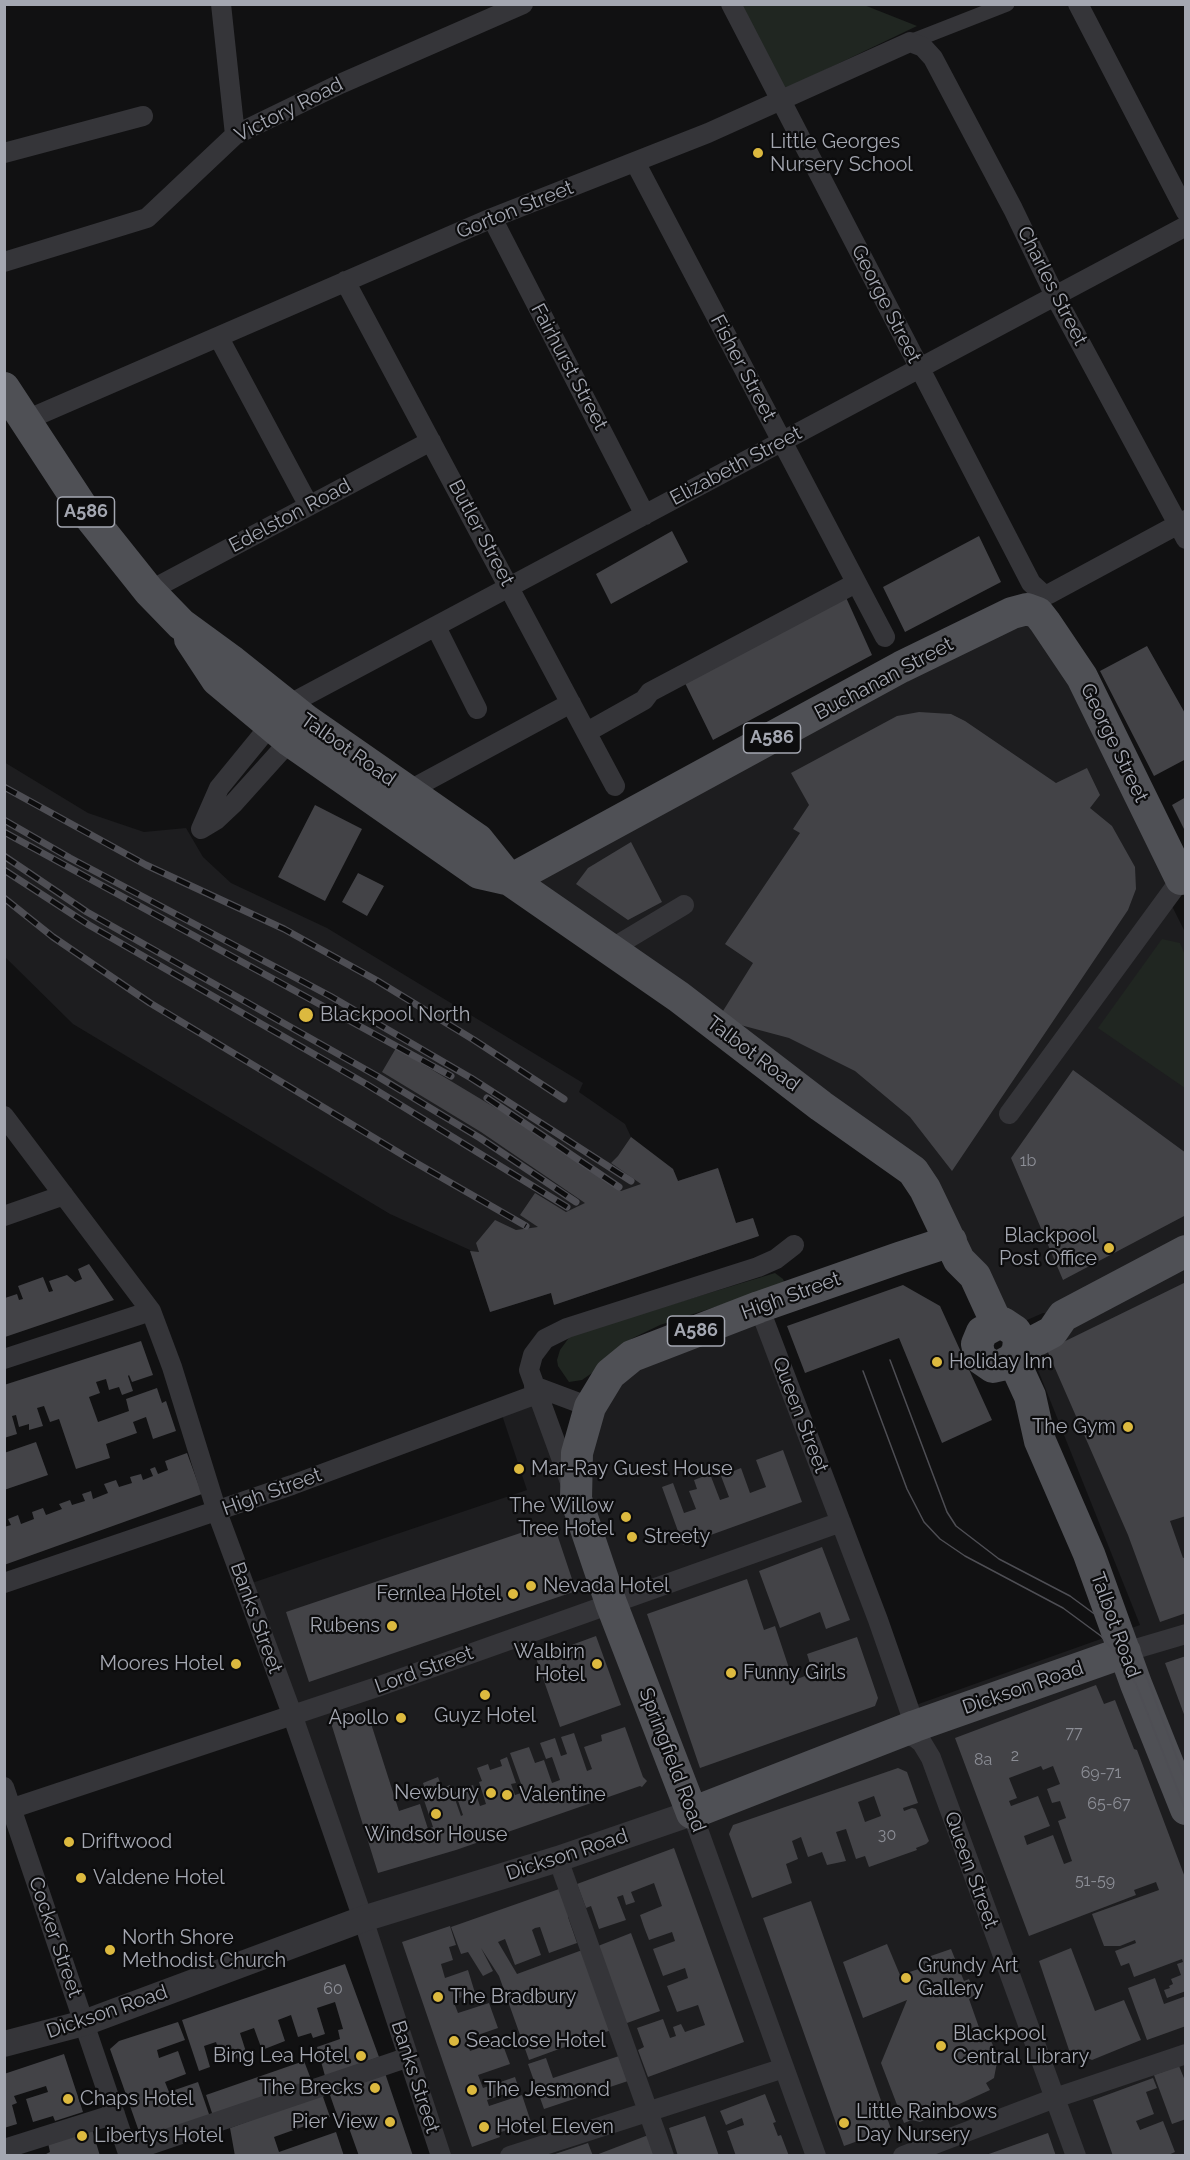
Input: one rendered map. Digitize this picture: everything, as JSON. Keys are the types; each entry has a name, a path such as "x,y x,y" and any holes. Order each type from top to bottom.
{"main road":[{"name":"Talbot Road","path":"4,388 82,507 149,591 181,624 233,662 289,724 400,802 479,873 510,880 679,997 821,1106 912,1171 925,1189 955,1251 959,1287 1002,1344 1019,1419 1040,1441 1089,1554 1185,1809"},
{"name":"Buchanan Street","path":"510,880 901,668 1011,613 1027,609 1044,610"},
{"name":"George Street","path":"1044,610 1082,677 1183,878"},
{"path":"913,1253 928,1220 932,1203"},
{"name":"High Street","path":"576,1499 577,1453 590,1407 610,1374 625,1360 759,1307 913,1253 955,1251"},
{"path":"1002,1344 1052,1332 1062,1316 1185,1251"},
{"name":"Springfield Road","path":"576,1499 611,1603 692,1812"},
{"name":"Dickson Road","path":"692,1812 909,1729 1125,1652"}],"street":[{"path":"220,4 235,135"},
{"name":"Victory Road","path":"4,262 147,218 235,135 339,84 524,4"},
{"name":"George Street","path":"731,4 1031,583 1043,594 1044,610"},
{"name":"Gorton Street","path":"24,421 492,218 708,133 910,42 1007,4"},
{"path":"1078,4 1185,212"},
{"name":"Charles Street","path":"910,42 923,47 933,58 1013,209 1055,296 1183,528"},
{"path":"4,153 143,116"},
{"name":"Fisher Street","path":"635,162 885,637"},
{"name":"Fairhurst Street","path":"492,218 645,515"},
{"name":"Elizabeth Street","path":"289,724 436,627 1185,226"},
{"name":"Butler Street","path":"345,281 615,786"},
{"path":"219,338 309,506"},
{"name":"Edelston Road","path":"149,591 431,441"},
{"name":"Buchanan Street","path":"1044,610 1183,528"},
{"path":"587,732 644,700 650,692 856,583"},
{"path":"436,627 477,709"},
{"path":"400,802 571,703"},
{"name":"Talbot Road","path":"289,724 232,804 216,820 201,829 219,788 289,724"},
{"path":"1009,1114 1183,878"},
{"path":"609,950 684,905"},
{"name":"Banks Street","path":"4,1116 151,1311 172,1366 217,1512 363,1919 441,2156"},
{"path":"4,1216 64,1195"},
{"name":"Springfield Road","path":"576,1499 535,1390 529,1365 538,1347 551,1335 567,1328 758,1267 776,1259 794,1245"},
{"name":"Queen Street","path":"759,1307 841,1522 909,1729 931,1758 1076,2156"},
{"path":"4,1359 151,1311"},
{"path":"535,1390 590,1407"},
{"name":"High Street","path":"4,1583 217,1512 535,1390"},
{"name":"Lord Street","path":"8,1810 377,1687 841,1522"},
{"path":"1125,1652 1185,1634"},
{"name":"Cocker Street","path":"4,1787 8,1810 129,2154"},
{"name":"Springfield Road","path":"692,1812 816,2156"},
{"name":"Dickson Road","path":"4,2044 84,2023 363,1919 558,1858 692,1812"},
{"path":"558,1858 664,2156"},
{"path":"903,2156 1055,2098 1185,2054"},
{"path":"129,2154 409,2057"},
{"path":"510,2156 784,2068"},
{"path":"4,2149 115,2114"}],"shaded area":[{"path":"740,5 864,5 917,26 783,90"},
{"path":"1027,609 1165,846 1168,898 1186,934 1185,2155 441,2155 243,1586 527,1490 500,1409 537,1394 574,1478 603,1383 759,1307 913,1706 1140,1625 1028,1345 1062,1316 1043,1313 1018,1324 991,1296 925,1189 510,880"},
{"path":"4,762 88,813 144,832 186,828 203,857 231,883 327,928 583,1083 579,1092 625,1124 631,1137 673,1169 678,1181 718,1168 736,1223 753,1218 759,1236 554,1305 551,1293 490,1312 470,1250 390,1214 73,1024 5,957"},
{"path":"1162,939 1180,943 1185,955 1185,1088 1098,1028"},
{"path":"775,1273 783,1279 785,1284 660,1325 633,1338 605,1358 592,1373 582,1380 569,1382 558,1366 560,1350 571,1335"}],"building":[{"path":"672,531 688,562 611,604 596,574"},
{"path":"979,536 1001,582 905,632 883,587"},
{"path":"844,593 872,655 713,740 683,679"},
{"path":"1147,646 1186,715 1186,759 1154,776 1100,671"},
{"path":"919,712 951,714 965,721 1056,783 1087,768 1100,795 1090,808 1112,826 1135,867 1136,889 1128,910 952,1171 910,1117 855,1071 789,1038 718,1019 753,963 725,944 800,833 793,829 809,805 791,773 897,716"},
{"path":"1186,797 1186,833 1172,805"},
{"path":"315,805 362,829 325,901 278,877"},
{"path":"631,842 662,902 628,920 576,884 588,868"},
{"path":"358,873 384,886 367,916 342,902"},
{"path":"396,1048 499,1110 621,1191 641,1184 611,1163 631,1137 673,1169 678,1181 718,1168 736,1223 753,1218 759,1236 554,1305 551,1293 490,1312 470,1251 479,1252 476,1243 495,1220 516,1230 538,1227 520,1215 535,1193 566,1212 585,1203 481,1132 382,1072"},
{"path":"1073,1070 1186,1153 1186,1215 1063,1280 1011,1158"},
{"path":"89,1264 114,1300 5,1337 5,1298 17,1294 19,1300 23,1299 18,1286 43,1277 49,1292 53,1291 49,1281 67,1275 75,1282 82,1279 78,1269"},
{"path":"1186,1282 1186,1516 1170,1521 1183,1558 1186,1557 1186,1613 1160,1622 1128,1535 1047,1350"},
{"name":"Holiday Inn","path":"903,1285 940,1306 992,1420 942,1443 899,1338 805,1373 787,1326"},
{"path":"141,1341 153,1375 132,1382 129,1375 133,1391 122,1395 119,1387 109,1390 106,1379 96,1382 100,1393 89,1397 98,1422 129,1411 126,1399 157,1388 162,1403 166,1401 176,1431 153,1439 146,1417 133,1422 137,1433 106,1444 110,1458 76,1469 59,1419 50,1422 44,1406 37,1408 43,1426 29,1430 29,1424 19,1427 16,1415 12,1416 17,1434 4,1438 4,1385"},
{"path":"36,1442 48,1475 4,1490 4,1453"},
{"path":"783,1450 802,1502 683,1545 662,1487 673,1483 684,1513 696,1509 689,1491 697,1489 694,1480 710,1474 720,1500 729,1497 721,1476 741,1468 750,1493 766,1487 756,1460"},
{"path":"187,1453 202,1494 4,1565 4,1527 11,1525 8,1519 18,1515 21,1524 34,1519 32,1512 43,1508 46,1515 62,1509 59,1504 70,1500 72,1505 85,1501 82,1494 91,1491 93,1499 108,1493 104,1484 116,1480 119,1487 132,1483 130,1477 141,1474 143,1480 153,1476 150,1469 155,1467 158,1474 168,1470 165,1461"},
{"path":"553,1522 576,1591 309,1682 286,1612"},
{"path":"822,1547 850,1620 826,1629 820,1612 780,1628 759,1571"},
{"name":"Funny Girls","path":"747,1579 764,1630 775,1626 789,1668 793,1667 797,1679 813,1673 807,1654 857,1637 878,1698 875,1706 700,1768 647,1614"},
{"path":"596,1636 621,1705 560,1727 536,1658"},
{"path":"1186,1656 1186,1717 1185,1717 1165,1663"},
{"path":"1096,1685 1104,1704 1115,1700 1134,1749 1137,1750 1186,1880 1186,1991 1167,1998 1164,1990 1173,1984 1171,1979 1181,1975 1177,1964 1183,1962 1182,1959 1134,1977 1129,1963 1121,1966 1115,1951 1136,1943 1135,1940 1120,1946 1104,1946 1092,1914 1159,1890 1156,1882 1134,1890 1136,1895 1029,1936 955,1738","holes":["1041,1766 1043,1770 1053,1766 1060,1784 1047,1789 1052,1803 1060,1801 1066,1818 1058,1821 1072,1861 1064,1864 1053,1835 1027,1845 1024,1836 1050,1826 1038,1796 1011,1806 1009,1801 1017,1798 1009,1778"]},
{"path":"367,1711 399,1811 420,1804 428,1829 433,1827 424,1800 428,1799 423,1783 438,1777 442,1788 450,1785 461,1816 463,1815 455,1792 473,1785 480,1806 486,1804 477,1768 488,1764 490,1770 502,1766 500,1760 507,1757 516,1783 511,1784 515,1795 524,1792 510,1753 529,1747 535,1763 544,1760 552,1783 560,1780 552,1757 546,1759 540,1743 555,1738 561,1756 567,1754 561,1737 574,1733 587,1771 592,1769 584,1747 602,1741 601,1735 625,1727 643,1777 647,1781 642,1787 456,1850 378,1873 331,1723"},
{"path":"898,1768 907,1772 918,1803 903,1808 904,1811 916,1809 929,1841 916,1848 917,1850 869,1867 865,1856 856,1859 846,1829 836,1832 846,1861 827,1865 822,1852 808,1857 801,1837 792,1841 798,1859 786,1864 792,1883 752,1898 729,1834 733,1825","holes":["874,1796 881,1816 865,1822 858,1802"]},
{"path":"674,1848 744,2042 648,2077 638,2050 644,2047 637,2028 663,2019 670,2038 676,2036 673,2027 681,2024 685,2032 705,2025 698,2005 677,2012 667,1986 688,1978 685,1968 663,1976 653,1949 675,1941 672,1932 649,1940 644,1927 640,1915 662,1906 654,1883 631,1892 635,1902 626,1905 623,1895 617,1897 626,1920 599,1929 591,1906 586,1908 577,1884"},
{"path":"562,1888 571,1916 568,1917 577,1943 549,1953 540,1927 535,1928 532,1930 541,1955 515,1965 505,1939 498,1942 517,1974 585,1949 614,2029 529,2060 499,1976 481,1948 493,1971 483,1976 468,1952 461,1954 451,1927"},
{"path":"811,1901 891,2129 844,2146 763,1918"},
{"path":"450,1926 456,1945 449,1947 453,1960 441,1964 445,1978 468,1970 475,1993 453,2000 458,2013 489,2003 498,2028 466,2039 470,2051 501,2040 510,2064 478,2075 483,2088 515,2077 519,2089 487,2100 489,2106 522,2095 531,2122 498,2133 500,2137 472,2147 402,1942"},
{"path":"631,1933 660,2011 627,2023 620,2018 598,1946"},
{"name":"Blackpool Central Library","path":"887,1944 900,1975 925,1967 922,1959 951,1949 964,1981 969,1979 975,1995 969,1999 982,2036 988,2034 998,2057 994,2078 986,2083 990,2090 920,2122 912,2120 904,2123 881,2063 907,2000 863,2018 843,1962"},
{"path":"1071,1948 1095,2011 1124,2000 1141,2040 1092,2060 1069,2050 1039,1961"},
{"path":"345,1964 379,2057 325,2076 317,2047 340,2039 338,2030 343,2029 335,2002 317,2008 325,2034 313,2038 311,2033 298,2037 291,2015 278,2020 285,2041 262,2050 254,2028 240,2033 247,2055 223,2063 216,2042 204,2046 210,2067 199,2071 182,2020"},
{"path":"1155,1978 1164,2004 1186,1996 1186,2026 1147,2040 1128,1988"},
{"path":"178,2022 185,2040 157,2050 159,2058 178,2051 186,2074 165,2082 169,2092 198,2082 210,2117 142,2140 110,2049 119,2041"},
{"path":"64,2054 83,2112 55,2121 53,2116 33,2122 26,2099 48,2092 46,2086 14,2096 17,2103 12,2105 17,2124 4,2128 4,2074"},
{"path":"622,2055 631,2080 544,2109 528,2064 546,2058 553,2078"},
{"path":"304,2061 312,2082 213,2116 206,2095"},
{"path":"1179,2066 1186,2083 1186,2119 1172,2124 1154,2075"},
{"path":"385,2073 413,2156 359,2156 349,2128 363,2123 361,2117 340,2124 329,2092"},
{"path":"1153,2078 1157,2088 1146,2092 1154,2114 1136,2121 1140,2130 1163,2121 1175,2152 1166,2156 1113,2156 1093,2100"},
{"path":"322,2094 330,2117 274,2137 279,2152 336,2132 344,2156 235,2156 230,2128"},
{"path":"765,2094 776,2122 773,2123 778,2136 781,2135 789,2156 754,2156 753,2154 736,2156 727,2131 744,2125 742,2118 726,2125 720,2111"},
{"path":"705,2116 719,2156 678,2156 669,2128"},
{"name":"Libertys Hotel","path":"92,2129 100,2156 42,2156 50,2152 48,2143"},
{"path":"1048,2133 1056,2156 986,2156 986,2155"},
{"path":"651,2134 659,2156 596,2156 596,2155"},
{"path":"588,2143 593,2156 552,2156 552,2155"}],"tram line":[{"path":"890,1360 947,1512 956,1526 999,1559 1070,1596 1104,1621 1119,1636 1144,1670 1186,1782"},
{"path":"863,1371 907,1489 924,1522 940,1539 965,1556 1063,1608 1101,1636 1136,1684 1186,1811"}],"railway":[{"path":"4,787 146,865 284,929 376,980 564,1099"},
{"path":"4,820 70,858 330,996 471,1078 631,1181"},
{"path":"4,832 451,1076"},
{"path":"4,856 87,912 377,1076 480,1138 576,1202"},
{"path":"4,870 89,925 366,1084 567,1207"},
{"path":"4,898 53,937 150,1003 411,1160 526,1226"},
{"path":"487,1098 619,1187"}],"place":[{"name":"Little Georges Nursery School","path":"758,153"},
{"name":"Blackpool North","path":"306,1015"},
{"name":"Blackpool Post Office","path":"1109,1248"},
{"name":"Holiday Inn","path":"937,1362"},
{"name":"The Gym","path":"1128,1427"},
{"name":"Mar-Ray Guest House","path":"519,1469"},
{"name":"The Willow Tree Hotel","path":"626,1517"},
{"name":"Streety","path":"632,1537"},
{"name":"Nevada Hotel","path":"531,1586"},
{"name":"Fernlea Hotel","path":"513,1594"},
{"name":"Rubens","path":"392,1626"},
{"name":"Moores Hotel","path":"236,1664"},
{"name":"Walbirn Hotel","path":"597,1664"},
{"name":"Funny Girls","path":"731,1673"},
{"name":"Guyz Hotel","path":"485,1695"},
{"name":"Apollo","path":"401,1718"},
{"name":"Newbury","path":"491,1793"},
{"name":"Valentine","path":"507,1795"},
{"name":"Windsor House","path":"436,1814"},
{"name":"Driftwood","path":"69,1842"},
{"name":"Valdene Hotel","path":"81,1878"},
{"name":"North Shore Methodist Church","path":"110,1950"},
{"name":"Grundy Art Gallery","path":"906,1978"},
{"name":"The Bradbury","path":"438,1997"},
{"name":"Seaclose Hotel","path":"454,2041"},
{"name":"Blackpool Central Library","path":"941,2046"},
{"name":"Bing Lea Hotel","path":"361,2056"},
{"name":"The Brecks","path":"375,2088"},
{"name":"The Jesmond","path":"472,2090"},
{"name":"Chaps Hotel","path":"68,2099"},
{"name":"Pier View","path":"390,2122"},
{"name":"Little Rainbows Day Nursery","path":"844,2123"},
{"name":"Hotel Eleven","path":"484,2127"},
{"name":"Libertys Hotel","path":"82,2136"}]}
